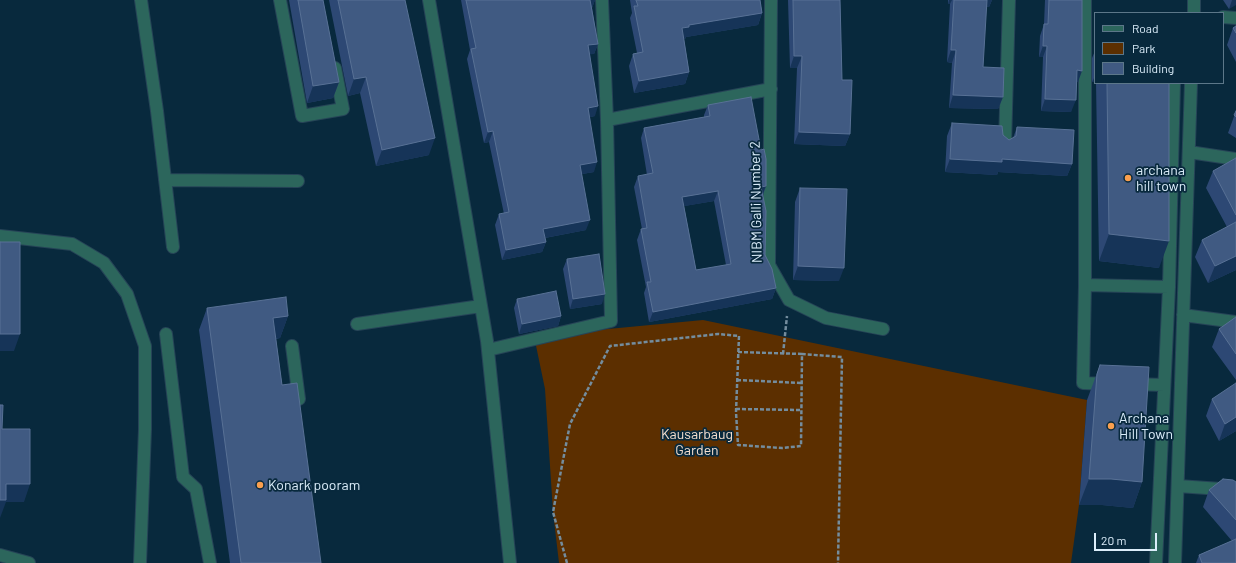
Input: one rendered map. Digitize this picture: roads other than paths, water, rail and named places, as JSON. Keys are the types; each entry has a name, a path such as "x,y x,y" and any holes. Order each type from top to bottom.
{"street":[{"path":"141,0 173,247"},
{"path":"280,0 302,116 343,109 332,54"},
{"path":"429,0 488,350 510,563"},
{"path":"488,350 611,321 607,120 602,0"},
{"name":"NIBM Galli Number 2","path":"771,0 769,265 789,300 826,318 883,329"},
{"path":"1005,145 1009,0"},
{"path":"1085,0 1090,51 1083,383 1164,385"},
{"path":"1194,0 1194,12"},
{"path":"1224,17 1236,18"},
{"path":"1156,563 1169,287 1174,84"},
{"path":"1175,563 1191,84"},
{"path":"607,120 770,89"},
{"path":"1189,152 1236,159"},
{"path":"165,180 298,181"},
{"path":"0,236 72,244 104,263 128,294 145,346 145,429 140,563"},
{"path":"1085,285 1169,287"},
{"path":"357,324 481,306"},
{"path":"1183,315 1236,322"},
{"path":"166,334 184,477 196,489 210,563"},
{"path":"292,346 300,408"},
{"path":"1178,486 1236,490"},
{"path":"0,555 29,563"}],"place":[{"name":"archana hill town","path":"1128,178"},
{"name":"Archana Hill Town","path":"1111,426"},
{"name":"Konark pooram","path":"260,485"}],"park label":[{"name":"Kausarbaug Garden","path":"697,442"}]}
